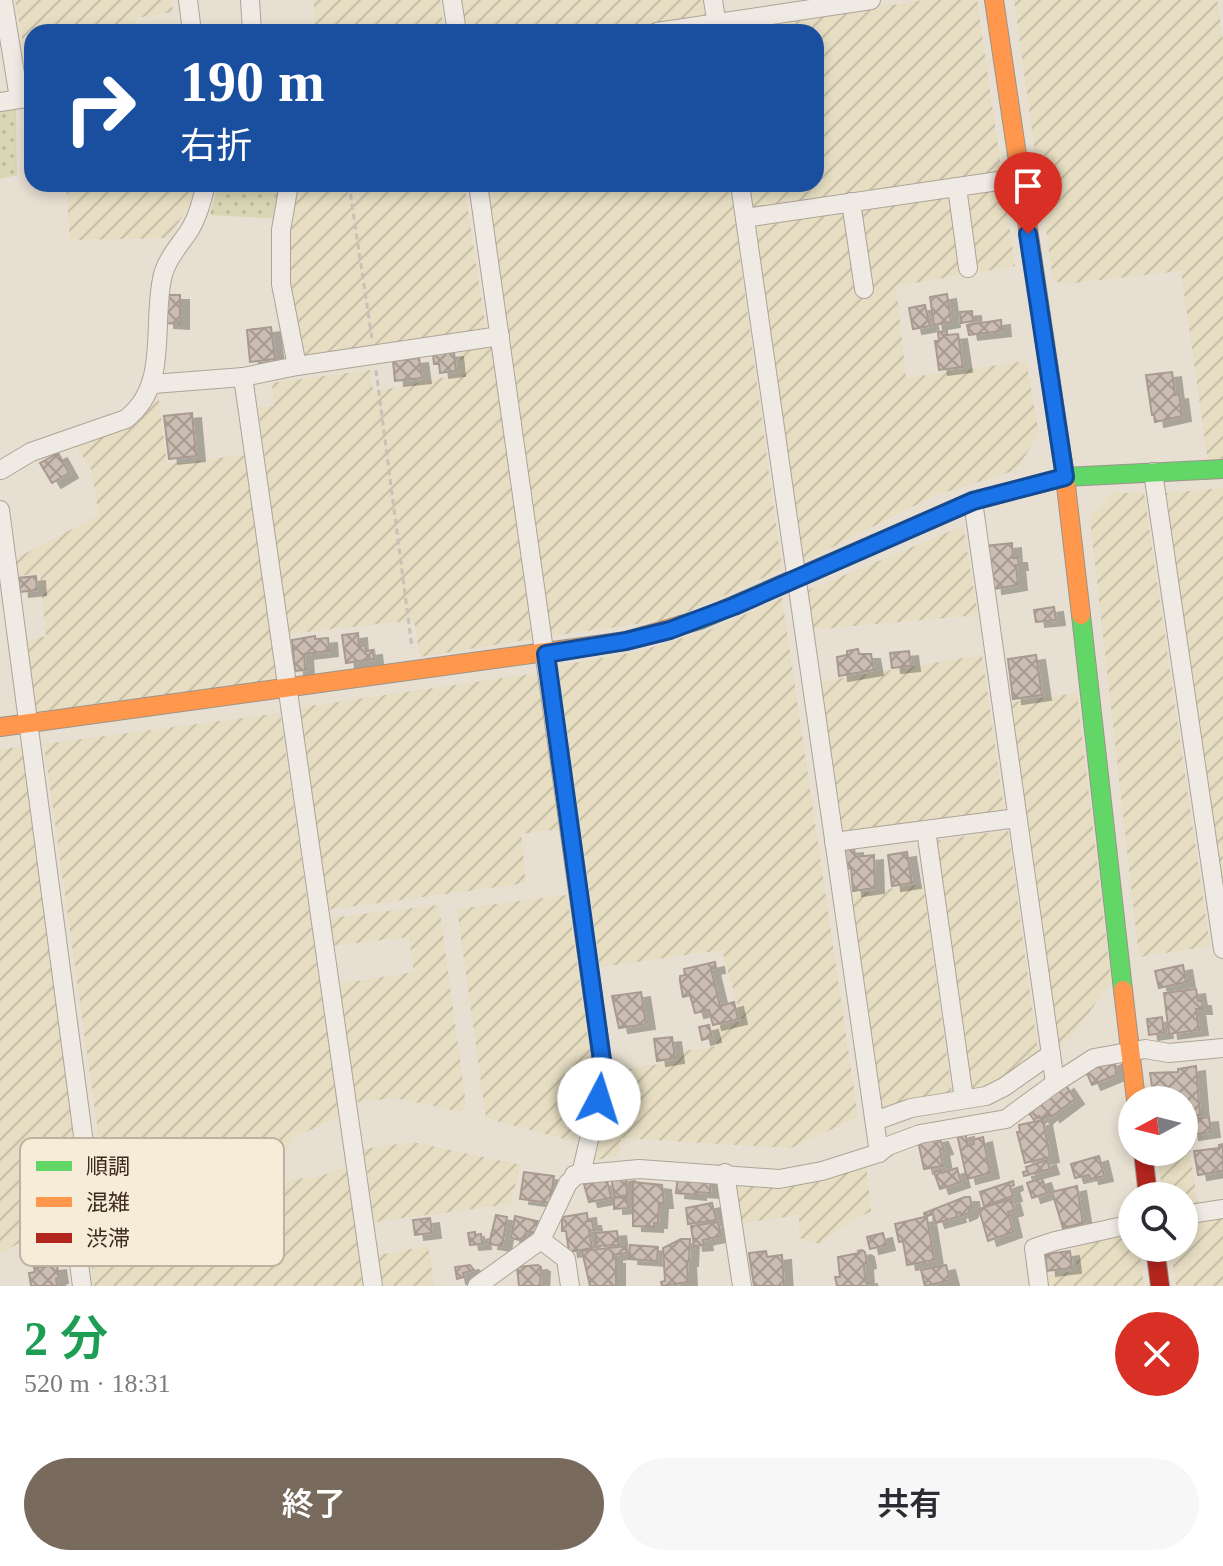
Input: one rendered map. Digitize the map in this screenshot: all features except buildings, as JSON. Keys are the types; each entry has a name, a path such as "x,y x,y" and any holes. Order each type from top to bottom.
{"street":[{"path":"3,0 17,99"},
{"path":"188,0 191,24"},
{"path":"250,0 252,24"},
{"path":"452,0 456,24"},
{"path":"713,0 716,24"},
{"path":"739,24 871,0"},
{"path":"994,0 1065,477 1134,1086"},
{"path":"745,218 1019,178"},
{"path":"957,187 968,268"},
{"path":"0,472 31,452 126,419 139,409 153,384 162,278 174,251 190,228 203,192"},
{"path":"288,192 281,230 281,284 297,366"},
{"path":"477,1286 541,1240 568,1183 582,1170 604,1075 479,192"},
{"path":"741,192 879,1153"},
{"path":"851,202 864,289"},
{"path":"153,384 243,377 500,336"},
{"path":"243,377 373,1286"},
{"path":"0,727 626,641 670,630 973,501 1065,477 1223,469"},
{"path":"1153,472 1223,949"},
{"path":"973,501 1055,1083"},
{"path":"0,510 83,1138"},
{"path":"834,842 1017,818"},
{"path":"926,830 964,1099"},
{"path":"574,1175 639,1169 779,1179 822,1171 879,1153 888,1146 920,1134 1006,1119 1094,1058 1145,1049 1169,1053 1223,1048"},
{"path":"875,1121 911,1108 986,1096 1051,1054"},
{"path":"725,1173 742,1286"},
{"path":"1198,1213 1223,1209"},
{"path":"1039,1286 1034,1248 1118,1227"},
{"path":"541,1240 566,1259 570,1286"},
{"path":"1157,1262 1160,1286"},
{"path":"79,1266 82,1286"}],"path":[{"path":"350,192 375,355 415,672"}],"shaded area":[{"path":"15,0 171,0 173,12 135,18 135,24 24,24 24,49"},
{"path":"314,0 440,0 443,24 314,24"},
{"path":"459,0 704,0 707,18 662,24 463,24"},
{"path":"924,0 977,0 1015,266 896,286 906,378 1026,361 1039,434 1016,470 936,495 803,562 748,192 824,192 824,24 770,24"},
{"path":"1014,0 1217,0 1223,41 1223,459 1208,461 1181,271 1065,284 1053,281"},
{"path":"16,109 17,175 0,179 0,111"},
{"path":"67,192 194,192 191,203 168,238 70,240"},
{"path":"216,192 287,192 285,219 210,215"},
{"path":"296,192 465,192 486,330 306,359 286,262"},
{"path":"487,192 731,192 782,569 673,619 551,636"},
{"path":"493,347 532,639 420,657 414,620 288,634 258,407 274,406 272,383 370,370 373,392 461,374 460,350"},
{"path":"158,394 167,464 246,455 281,670 274,681 33,712 24,641 46,636 40,574 15,576 11,561 99,515 91,469 75,444 137,423"},
{"path":"1223,488 1223,902 1166,493"},
{"path":"1111,493 1144,493 1210,946 1139,957 1090,518"},
{"path":"963,526 978,615 810,630 804,592"},
{"path":"782,598 858,1117 791,1148 621,1138 619,1156 595,1160 609,1105 613,1072 676,1061 676,1052 717,1046 715,1028 742,1021 722,950 600,967 558,666 640,651 709,630"},
{"path":"982,655 1005,815 842,836 818,682"},
{"path":"537,673 559,829 521,834 526,883 326,910 296,708"},
{"path":"1077,693 1111,982 1070,1039 1066,1038 1056,1052 1008,703"},
{"path":"280,713 339,1117 297,1136 284,1152 284,1138 99,1138 44,744"},
{"path":"22,747 77,1138 20,1138 20,1242 0,1254 0,749"},
{"path":"1008,830 1038,1052 1007,1077 985,1088 975,1089 968,1085 934,841"},
{"path":"923,884 952,1093 884,1110 878,1106 848,895"},
{"path":"567,895 593,1071 575,1142 486,1118 457,909"},
{"path":"439,905 466,1105 461,1112 395,1098 357,1102 352,1098 337,984 414,972 409,937 330,946 328,921 330,918"},
{"path":"412,1142 521,1165 510,1204 374,1222 364,1149"},
{"path":"866,1164 871,1211 820,1244 799,1238 799,1215 741,1223 732,1185"},
{"path":"1159,1166 1192,1166 1194,1182 1161,1182"},
{"path":"346,1167 363,1286 94,1286 92,1266 284,1266 284,1183 315,1178"},
{"path":"1223,1213 1223,1286 1176,1286 1172,1262 1198,1262 1198,1218"},
{"path":"1118,1232 1118,1262 1141,1262 1144,1286 1045,1286 1044,1276 1077,1271 1073,1243"},
{"path":"428,1246 434,1286 383,1286 378,1255"}],"traffic: fast":[{"path":"681,625 700,620 973,501 1065,477 1223,469"},
{"path":"1081,615 1123,990"}],"traffic: slow":[{"path":"994,0 1065,477 1081,615"},
{"path":"0,727 626,641 681,625"},
{"path":"1123,990 1134,1086"}],"traffic: jam":[{"path":"1145,1166 1146,1182"},
{"path":"1157,1262 1160,1286"}],"route":[{"path":"599,1099 604,1075 546,654 626,641 700,620 973,501 1065,477 1028,234"}]}
